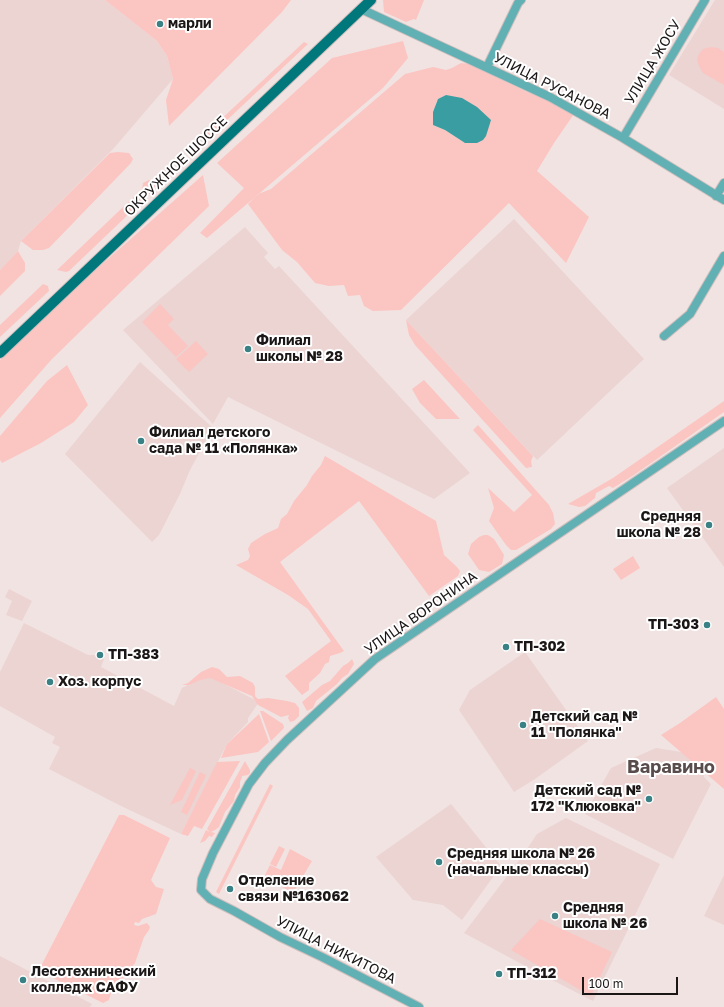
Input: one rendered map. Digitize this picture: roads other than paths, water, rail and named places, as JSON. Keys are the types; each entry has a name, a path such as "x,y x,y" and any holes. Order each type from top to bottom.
{"main road":[{"name":"ОКРУЖНОЕ ШОССЕ","path":"0,353 371,0"}],"street":[{"path":"487,67 518,3 521,0"},
{"name":"УЛИЦА ЖОСУ","path":"623,138 705,0"},
{"name":"УЛИЦА РУСАНОВА","path":"361,9 550,97 623,138 724,200"},
{"path":"716,196 724,183"},
{"path":"664,336 690,314 724,256"},
{"name":"УЛИЦА ВОРОНИНА","path":"202,890 202,879 213,853 258,771 287,740 375,659 724,421"},
{"name":"УЛИЦА НИКИТОВА","path":"202,890 210,899 280,937 419,1007"}],"water":[{"path":"446,95 462,98 477,107 491,120 486,136 483,140 477,143 465,143 445,130 433,125 433,112 438,99"}],"place":[{"name":"марли","path":"160,24"},
{"name":"Филиал школы № 28","path":"248,349"},
{"name":"Филиал детского сада № 11 «Полянка»","path":"141,441"},
{"name":"Средняя школа № 28","path":"709,525"},
{"name":"ТП-303","path":"707,625"},
{"name":"ТП-302","path":"506,647"},
{"name":"ТП-383","path":"100,655"},
{"name":"Хоз. корпус","path":"50,682"},
{"name":"Детский сад № 11 \"Полянка\"","path":"523,725"},
{"name":"Детский сад № 172 \"Клюковка\"","path":"649,799"},
{"name":"Средняя школа № 26 (начальные классы)","path":"439,862"},
{"name":"Отделение связи №163062","path":"230,889"},
{"name":"Средняя школа № 26","path":"555,916"},
{"name":"ТП-312","path":"499,974"},
{"name":"Лесотехнический колледж САФУ","path":"23,980"}],"district":[{"name":"Варавино","path":"671,767"}]}
